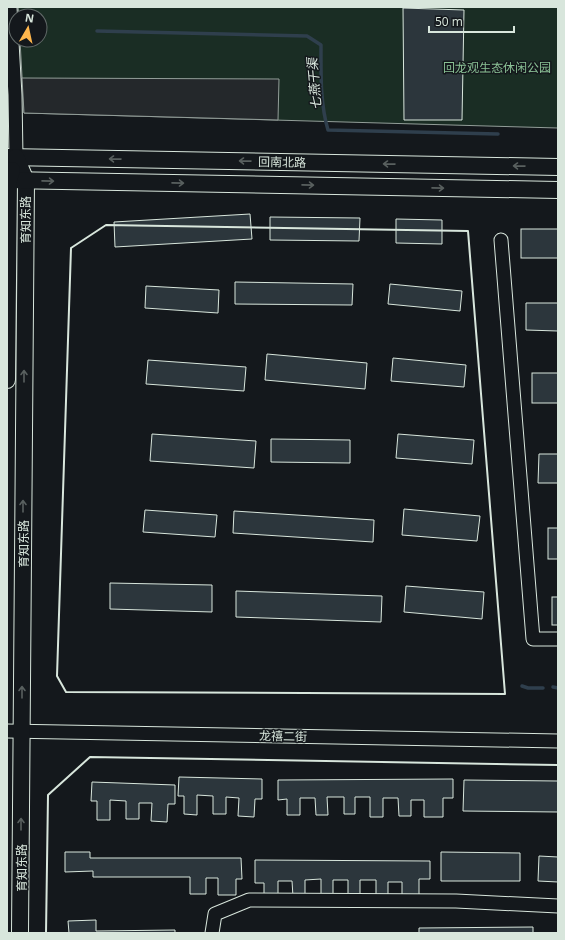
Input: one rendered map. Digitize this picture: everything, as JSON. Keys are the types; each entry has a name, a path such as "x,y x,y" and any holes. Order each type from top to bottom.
{"main road":[{"name":"回南北路","path":"11,157 558,167"},
{"name":"育知东路","path":"7,380 8,180 11,157"},
{"name":"育知东路","path":"11,157 26,181 14,731 20,933"},
{"name":"回南北路","path":"8,180 558,190"}],"street":[{"name":"育知东路","path":"10,7 15,82 11,157"},
{"path":"501,240 533,639 558,639"},
{"name":"龙禧二街","path":"14,731 558,741"},
{"path":"212,933 215,914 249,900 456,901 558,906"}],"green space":[{"name":"回龙观生态休闲公园","path":"558,7 558,128 24,113 20,48 48,48 48,8 18,8"}],"shaded area":[{"path":"22,78 279,79 278,120 24,113"}],"building":[{"path":"403,8 464,10 462,120 404,120"},
{"path":"250,214 252,239 115,247 114,222"},
{"path":"270,217 360,218 359,241 270,240"},
{"path":"396,219 442,220 442,244 396,243"},
{"path":"521,229 558,229 558,258 521,258"},
{"path":"235,282 353,284 352,305 235,304"},
{"path":"390,284 462,291 460,311 388,304"},
{"path":"146,286 219,290 218,313 145,308"},
{"path":"526,303 558,303 558,331 526,330"},
{"path":"267,354 367,363 365,389 265,380"},
{"path":"393,358 466,365 464,387 391,381"},
{"path":"148,360 246,367 244,391 146,384"},
{"path":"532,373 558,373 558,403 532,403"},
{"path":"152,434 256,441 254,468 150,461"},
{"path":"398,434 474,440 472,464 396,458"},
{"path":"271,439 350,440 350,463 271,462"},
{"path":"539,454 558,454 558,483 538,483"},
{"path":"404,509 480,516 477,541 402,535"},
{"path":"145,510 217,515 215,537 143,532"},
{"path":"234,511 374,520 373,542 233,533"},
{"path":"548,528 558,528 558,559 548,559"},
{"path":"110,583 212,585 212,612 110,609"},
{"path":"406,586 484,592 482,619 404,612"},
{"path":"236,591 382,596 381,622 236,617"},
{"path":"552,597 558,597 558,625 552,625"},
{"path":"179,777 262,779 262,799 255,799 254,817 238,816 239,798 226,797 226,814 213,814 213,796 197,795 197,815 184,814 184,796 178,796"},
{"path":"453,779 453,798 443,798 443,817 424,817 424,800 411,800 411,816 399,816 398,798 383,798 383,817 370,817 370,797 355,797 355,814 344,814 344,797 327,797 328,815 316,815 315,798 300,798 300,815 287,815 287,799 278,800 278,780"},
{"path":"464,780 558,781 558,812 463,811"},
{"path":"92,782 175,785 175,804 168,804 167,822 151,821 152,803 139,803 139,819 126,819 126,801 110,800 110,820 97,820 97,801 91,801"},
{"path":"65,852 90,852 90,858 241,858 242,879 236,879 236,895 218,895 218,878 206,878 206,894 190,894 190,877 93,877 93,871 65,872"},
{"path":"441,852 520,853 520,881 441,881"},
{"path":"539,856 558,857 558,882 538,881"},
{"path":"255,860 430,861 430,879 419,879 419,899 402,899 402,882 388,882 388,898 376,898 376,880 360,880 360,899 348,899 348,880 333,880 333,896 321,896 321,879 305,880 305,897 293,897 292,881 278,881 278,898 264,898 264,883 255,883"},
{"path":"96,920 96,931 175,930 175,933 69,933 68,921"},
{"path":"533,927 533,933 419,933 419,928"}],"waterway":[{"name":"七燕干渠","path":"97,31 307,36 321,45 322,99 328,130 498,134"},
{"path":"522,686 528,688 543,688"},
{"path":"553,687 558,688"}],"wall":[{"path":"106,225 468,231 505,694 66,692 57,676 71,248 106,225"},
{"path":"46,933 48,795 90,757 558,765"}]}
